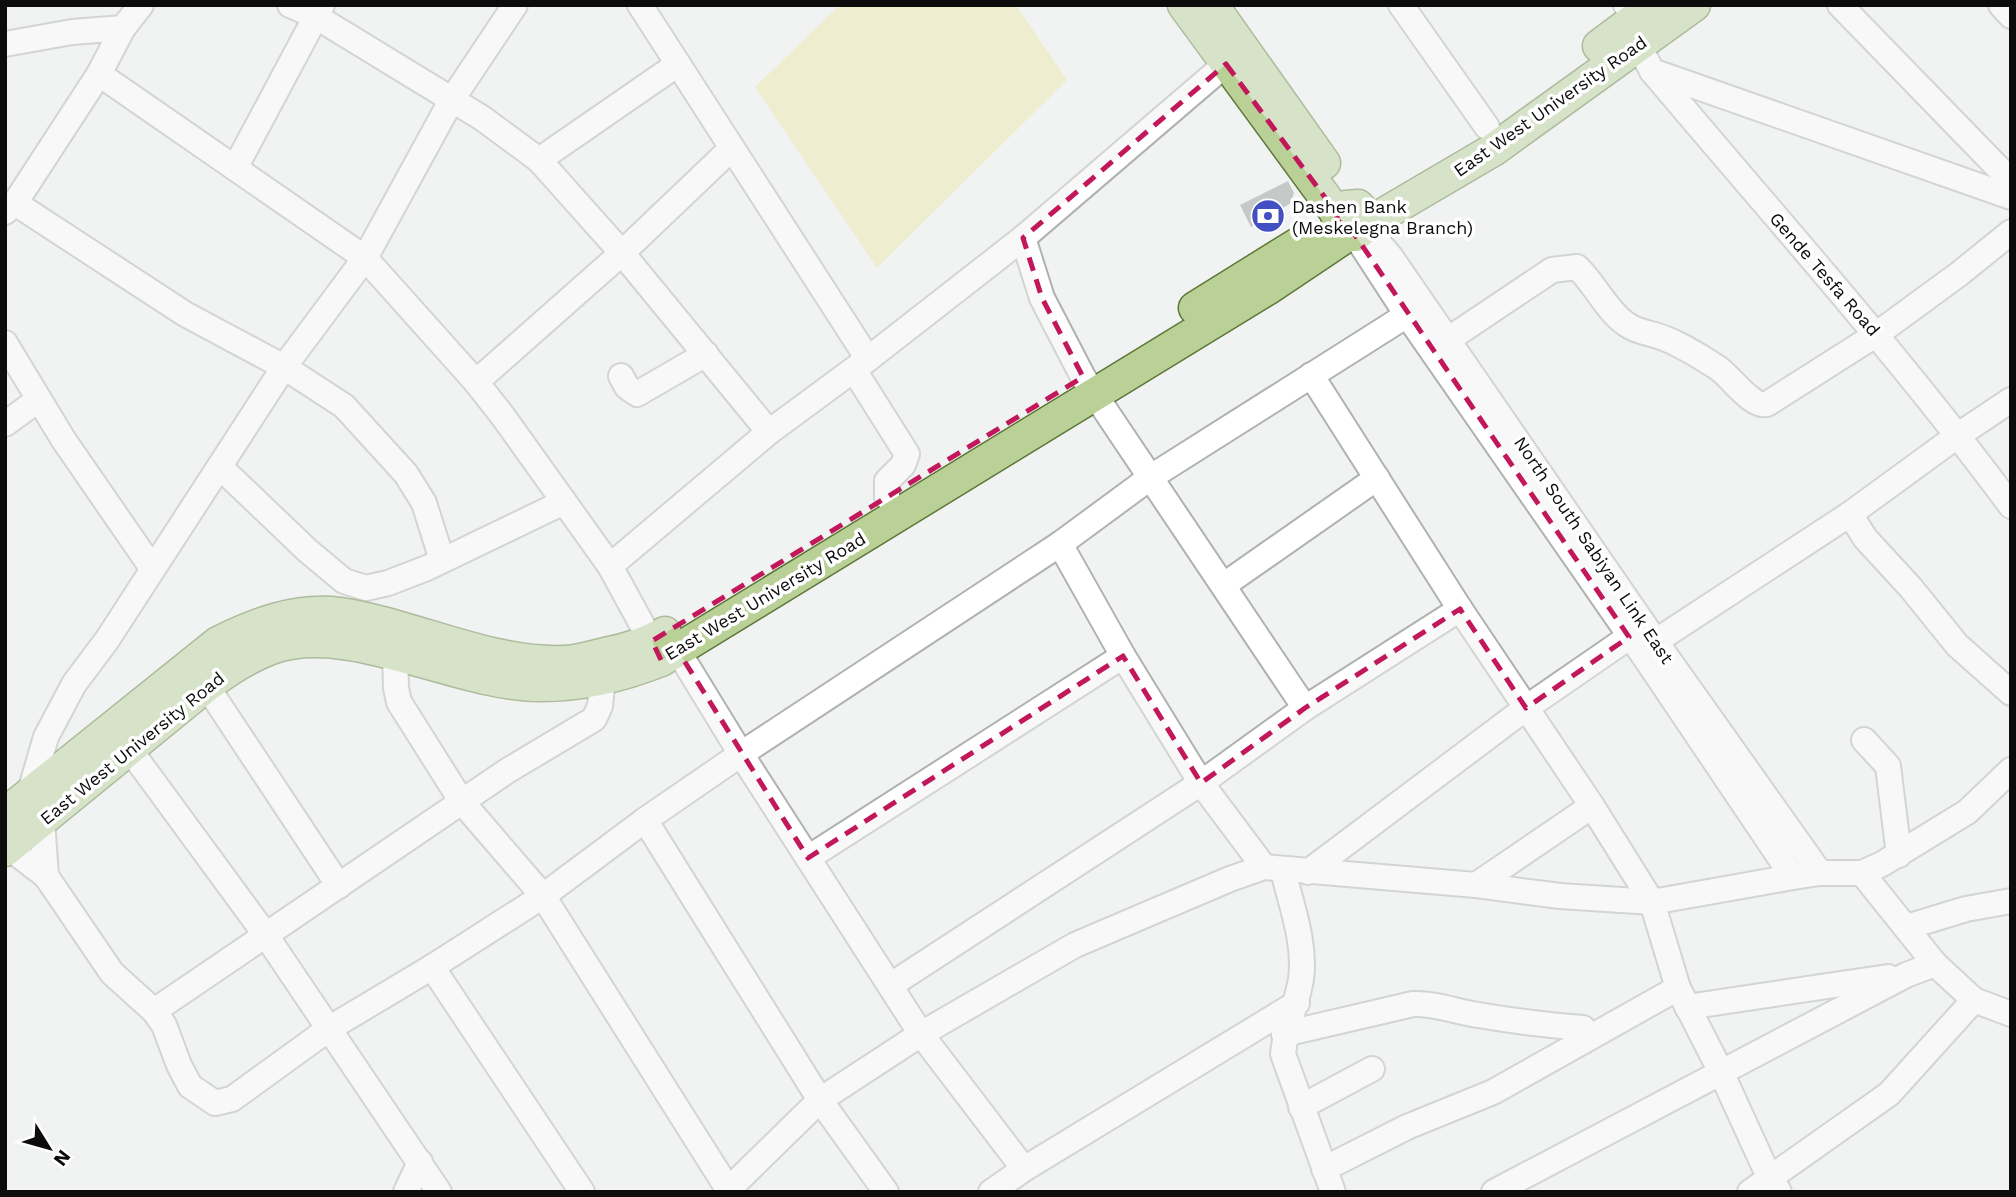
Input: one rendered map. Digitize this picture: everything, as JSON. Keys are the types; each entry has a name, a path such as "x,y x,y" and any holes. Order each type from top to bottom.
{"main road":[{"name":"North South Sabiyan Link East","path":"1184,5 1226,64 1353,221"},
{"name":"North South Sabiyan Link East","path":"1212,5 1290,114 1353,221"},
{"name":"East West University Road","path":"25,810 130,750 199,674 218,643 252,626 274,619 339,614 527,660 565,662 625,650 663,651 887,496 1270,287 1402,182 1641,29 1694,5"},
{"name":"East West University Road","path":"1353,221 1493,150 1641,29"},
{"name":"East West University Road","path":"7,848 25,810 199,674 239,662 272,648 299,642 328,641 487,678 541,685 603,678 632,671 1088,386"}],"street":[{"path":"142,5 123,28 99,74 10,207 344,406 406,474 424,503 442,560"},
{"path":"290,5 318,10 452,101 482,118 539,160 622,253 769,432"},
{"path":"515,5 452,101 365,258 284,368 107,640 74,684 46,737 25,810 46,876 112,973 154,1011 164,1025 178,1065 190,1086 206,1100 215,1103 232,1099 330,1028 432,967 542,896 645,820 1060,544 1151,477 1407,315"},
{"path":"640,5 732,148 861,365 907,454 902,466 887,481 887,496"},
{"path":"1401,5 1487,127"},
{"path":"1840,5 2011,181"},
{"path":"2001,5 2011,16"},
{"path":"236,168 318,10"},
{"path":"5,44 72,32 123,28"},
{"path":"1641,29 2011,197"},
{"name":"Gende Tesfa Road","path":"1641,29 1779,221 1877,334 2011,506"},
{"path":"539,160 678,64"},
{"path":"610,566 769,432 861,365 1023,238 1226,64"},
{"path":"99,74 365,258 476,382 610,566 663,651 741,754 921,1034 1024,1169"},
{"path":"476,382 622,253 732,148"},
{"name":"North South Sabiyan Link East","path":"1353,221 1407,315 1642,643 1820,873"},
{"name":"North South Sabiyan Link East","path":"1353,221 1390,256 1449,339 1793,877"},
{"path":"1449,339 1552,270 1577,268 1624,323 1636,331 1665,338 1698,355 1728,375 1761,406 1877,334 2011,232"},
{"path":"1023,238 1042,298 1088,386 1305,708"},
{"path":"5,343 38,400 152,569"},
{"path":"621,376 627,387 636,394 706,354"},
{"path":"1311,375 1652,902 1682,997 1775,1185"},
{"path":"5,424 38,400"},
{"path":"1308,872 1526,708 1642,643 1850,514 2011,400"},
{"path":"220,467 344,582 366,588 388,583 442,560 564,502"},
{"path":"1224,586 1377,478"},
{"path":"1850,514 1865,538 1951,637 2011,693"},
{"path":"1060,544 1123,656 1201,783 1273,869 1303,954 1297,1003 1284,1034 1283,1054 1329,1181 1407,1127 1493,1092 1579,1043 1682,997 1906,975"},
{"path":"891,985 1201,783 1305,708 1460,609"},
{"path":"395,655 399,702 462,802 542,896 734,1188 820,1100 921,1034 1075,945 1230,878 1273,869 1652,902 1820,873 1862,873 1899,855 1967,812 2011,770"},
{"path":"808,859 1123,656"},
{"path":"199,674 339,886"},
{"path":"154,1011 508,771 594,719 600,706 603,678"},
{"path":"1864,740 1888,766 1899,855"},
{"path":"130,750 265,934 439,1192"},
{"path":"1476,885 1592,806"},
{"path":"645,820 820,1100 886,1192"},
{"path":"7,848 46,876"},
{"path":"1862,873 1935,964 1974,1000 2011,1014"},
{"path":"1907,927 1966,909 2011,901"},
{"path":"1494,1192 1906,975 1935,964"},
{"path":"432,967 582,1192"},
{"path":"1750,1192 1775,1185 1889,1094 1974,1000"},
{"path":"990,1192 1297,1003"},
{"path":"1284,1034 1413,1004 1426,1004 1491,1017 1583,1028 1579,1043"},
{"path":"1301,1107 1372,1069"},
{"path":"406,1192 419,1162"}],"highlighted area":[{"path":"1226,64 1338,215 1336,219 1355,235 1629,637 1526,708 1460,609 1305,708 1201,783 1123,656 808,858 678,651 661,660 652,641 1083,377 1042,298 1023,238"}],"shaded area":[{"path":"840,5 1016,5 1067,80 877,268 755,87"}],"building":[{"path":"1288,181 1294,193 1291,203 1251,227 1240,205"}],"place":[{"name":"Dashen Bank (Meskelegna Branch)","path":"1268,216"}]}
